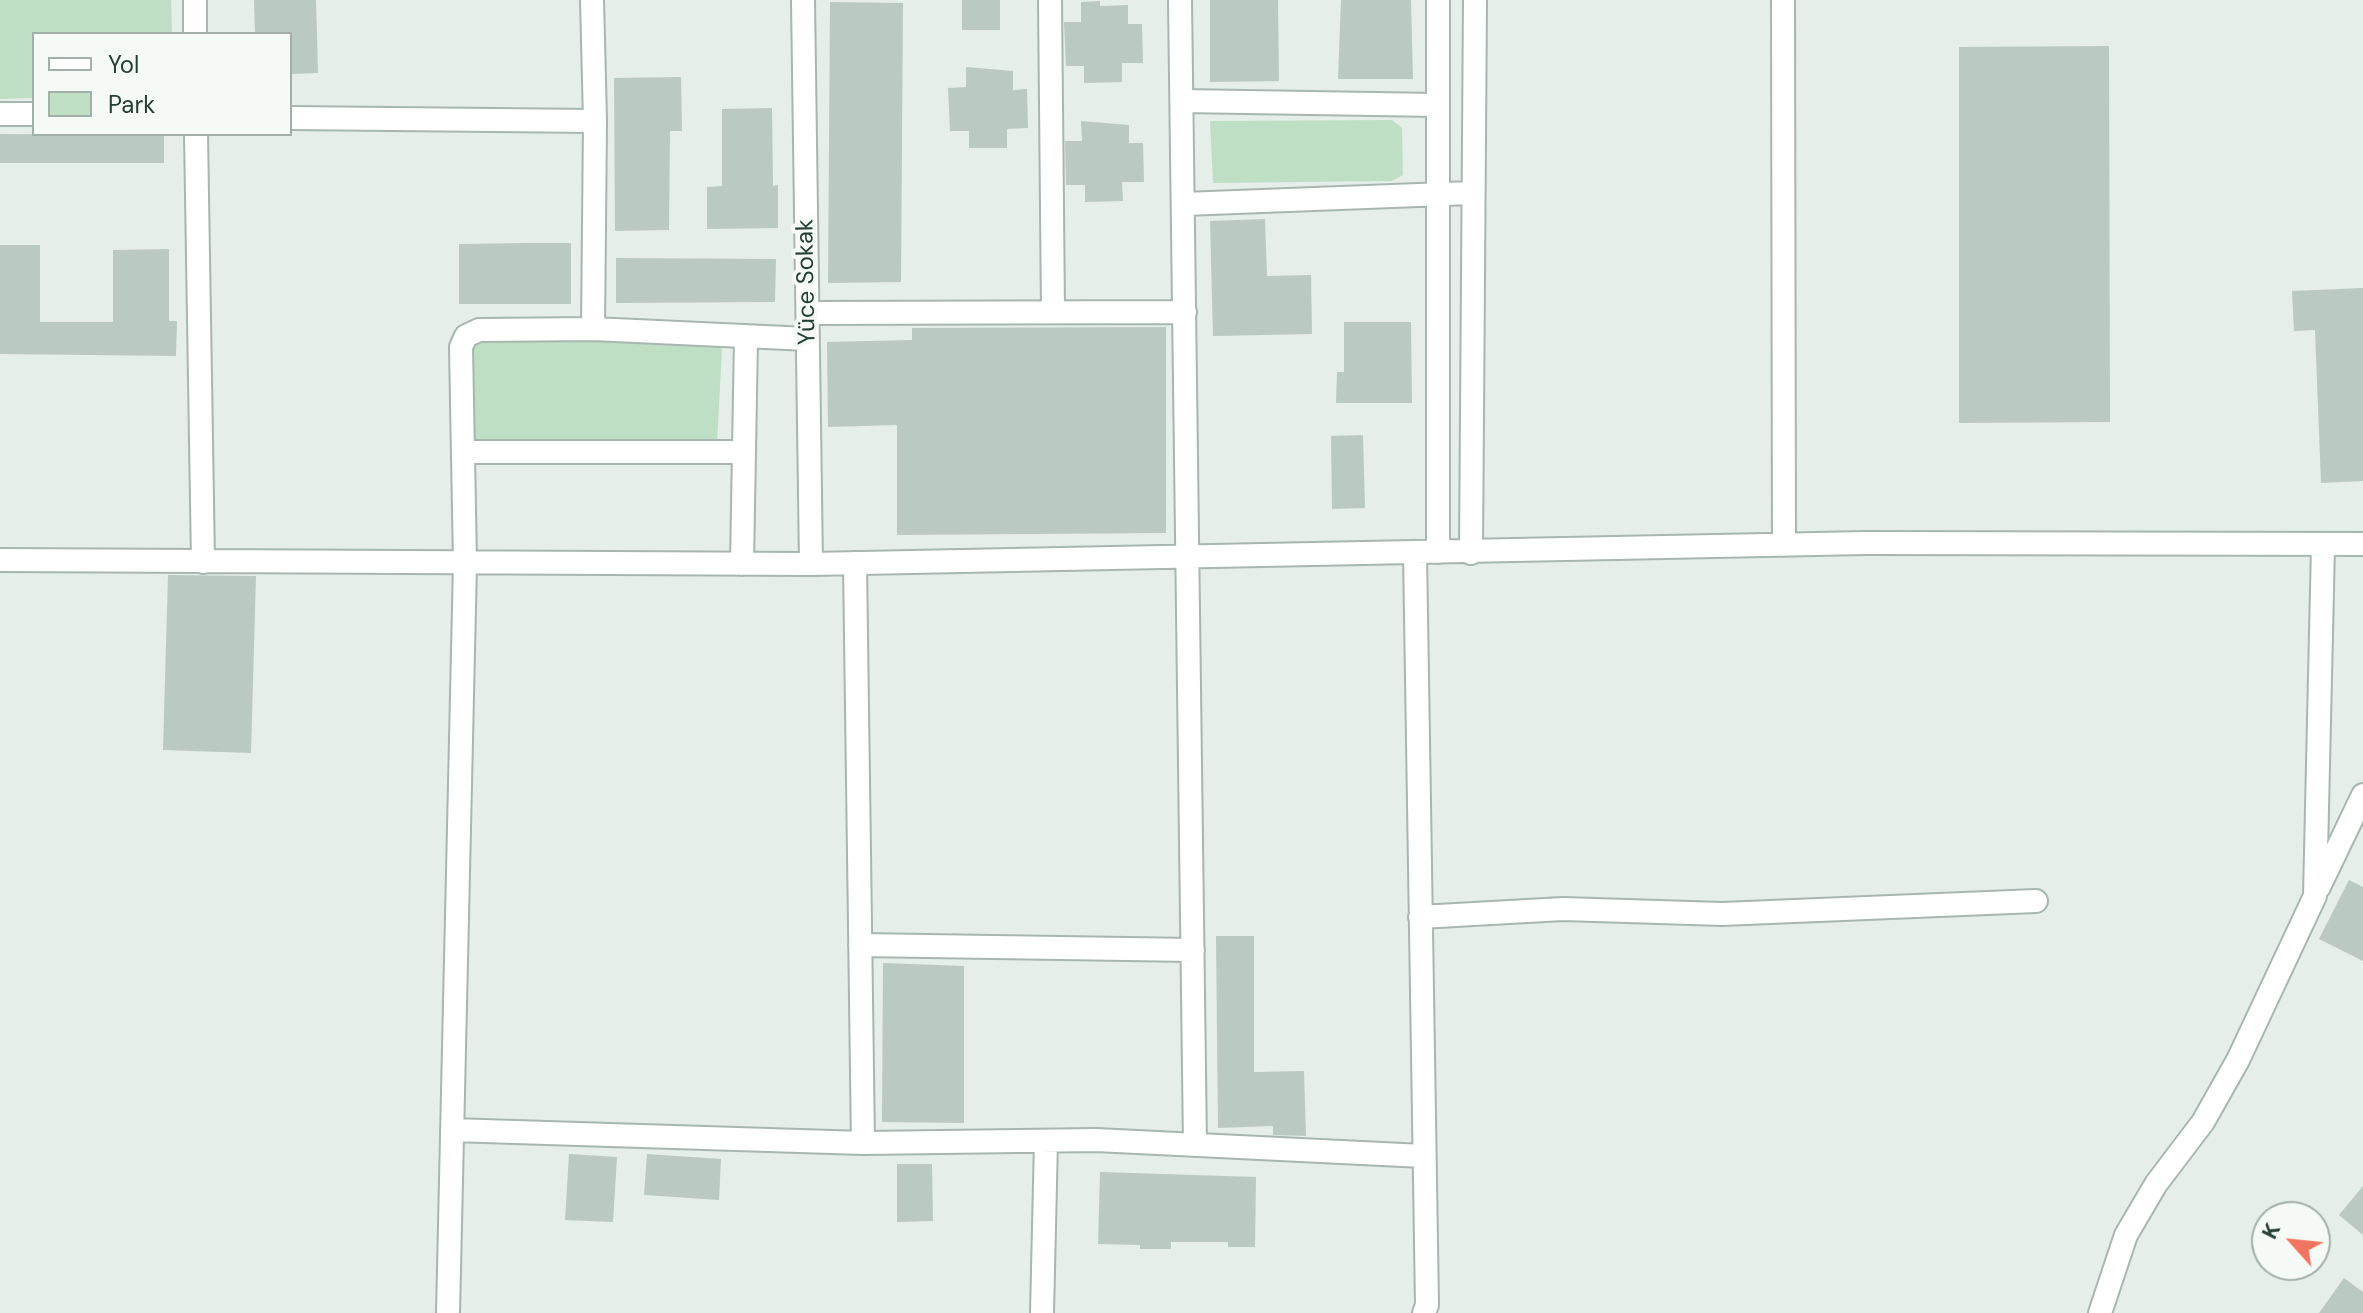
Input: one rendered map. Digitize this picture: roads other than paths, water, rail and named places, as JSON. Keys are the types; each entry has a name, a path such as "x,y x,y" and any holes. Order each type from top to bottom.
{"street":[{"path":"195,0 195,32"},
{"path":"592,0 595,121 593,329"},
{"name":"Yüce Sokak","path":"803,0 811,564"},
{"path":"1050,0 1053,312"},
{"path":"1180,0 1195,1145"},
{"path":"1438,0 1438,552"},
{"path":"1471,553 1471,193 1475,0"},
{"path":"1783,0 1784,545"},
{"path":"1182,101 1438,105"},
{"path":"0,114 32,114"},
{"path":"292,118 595,121"},
{"path":"196,136 203,562"},
{"path":"1184,204 1471,193"},
{"path":"808,313 1185,312"},
{"path":"448,1313 465,563 461,347 466,336 479,330 593,329 808,339"},
{"path":"742,564 746,337"},
{"path":"463,452 744,452"},
{"path":"0,560 811,564 1784,545 2363,544"},
{"path":"2315,896 2323,546"},
{"path":"1415,552 1427,1305 1424,1313"},
{"path":"855,563 863,1143"},
{"path":"2100,1313 2126,1235 2156,1184 2203,1122 2238,1060 2363,795"},
{"path":"1420,917 1563,909 1722,914 2036,901"},
{"path":"860,945 1193,950"},
{"path":"452,1130 863,1143 1046,1141 1423,1156"},
{"path":"1042,1313 1046,1141"}]}
